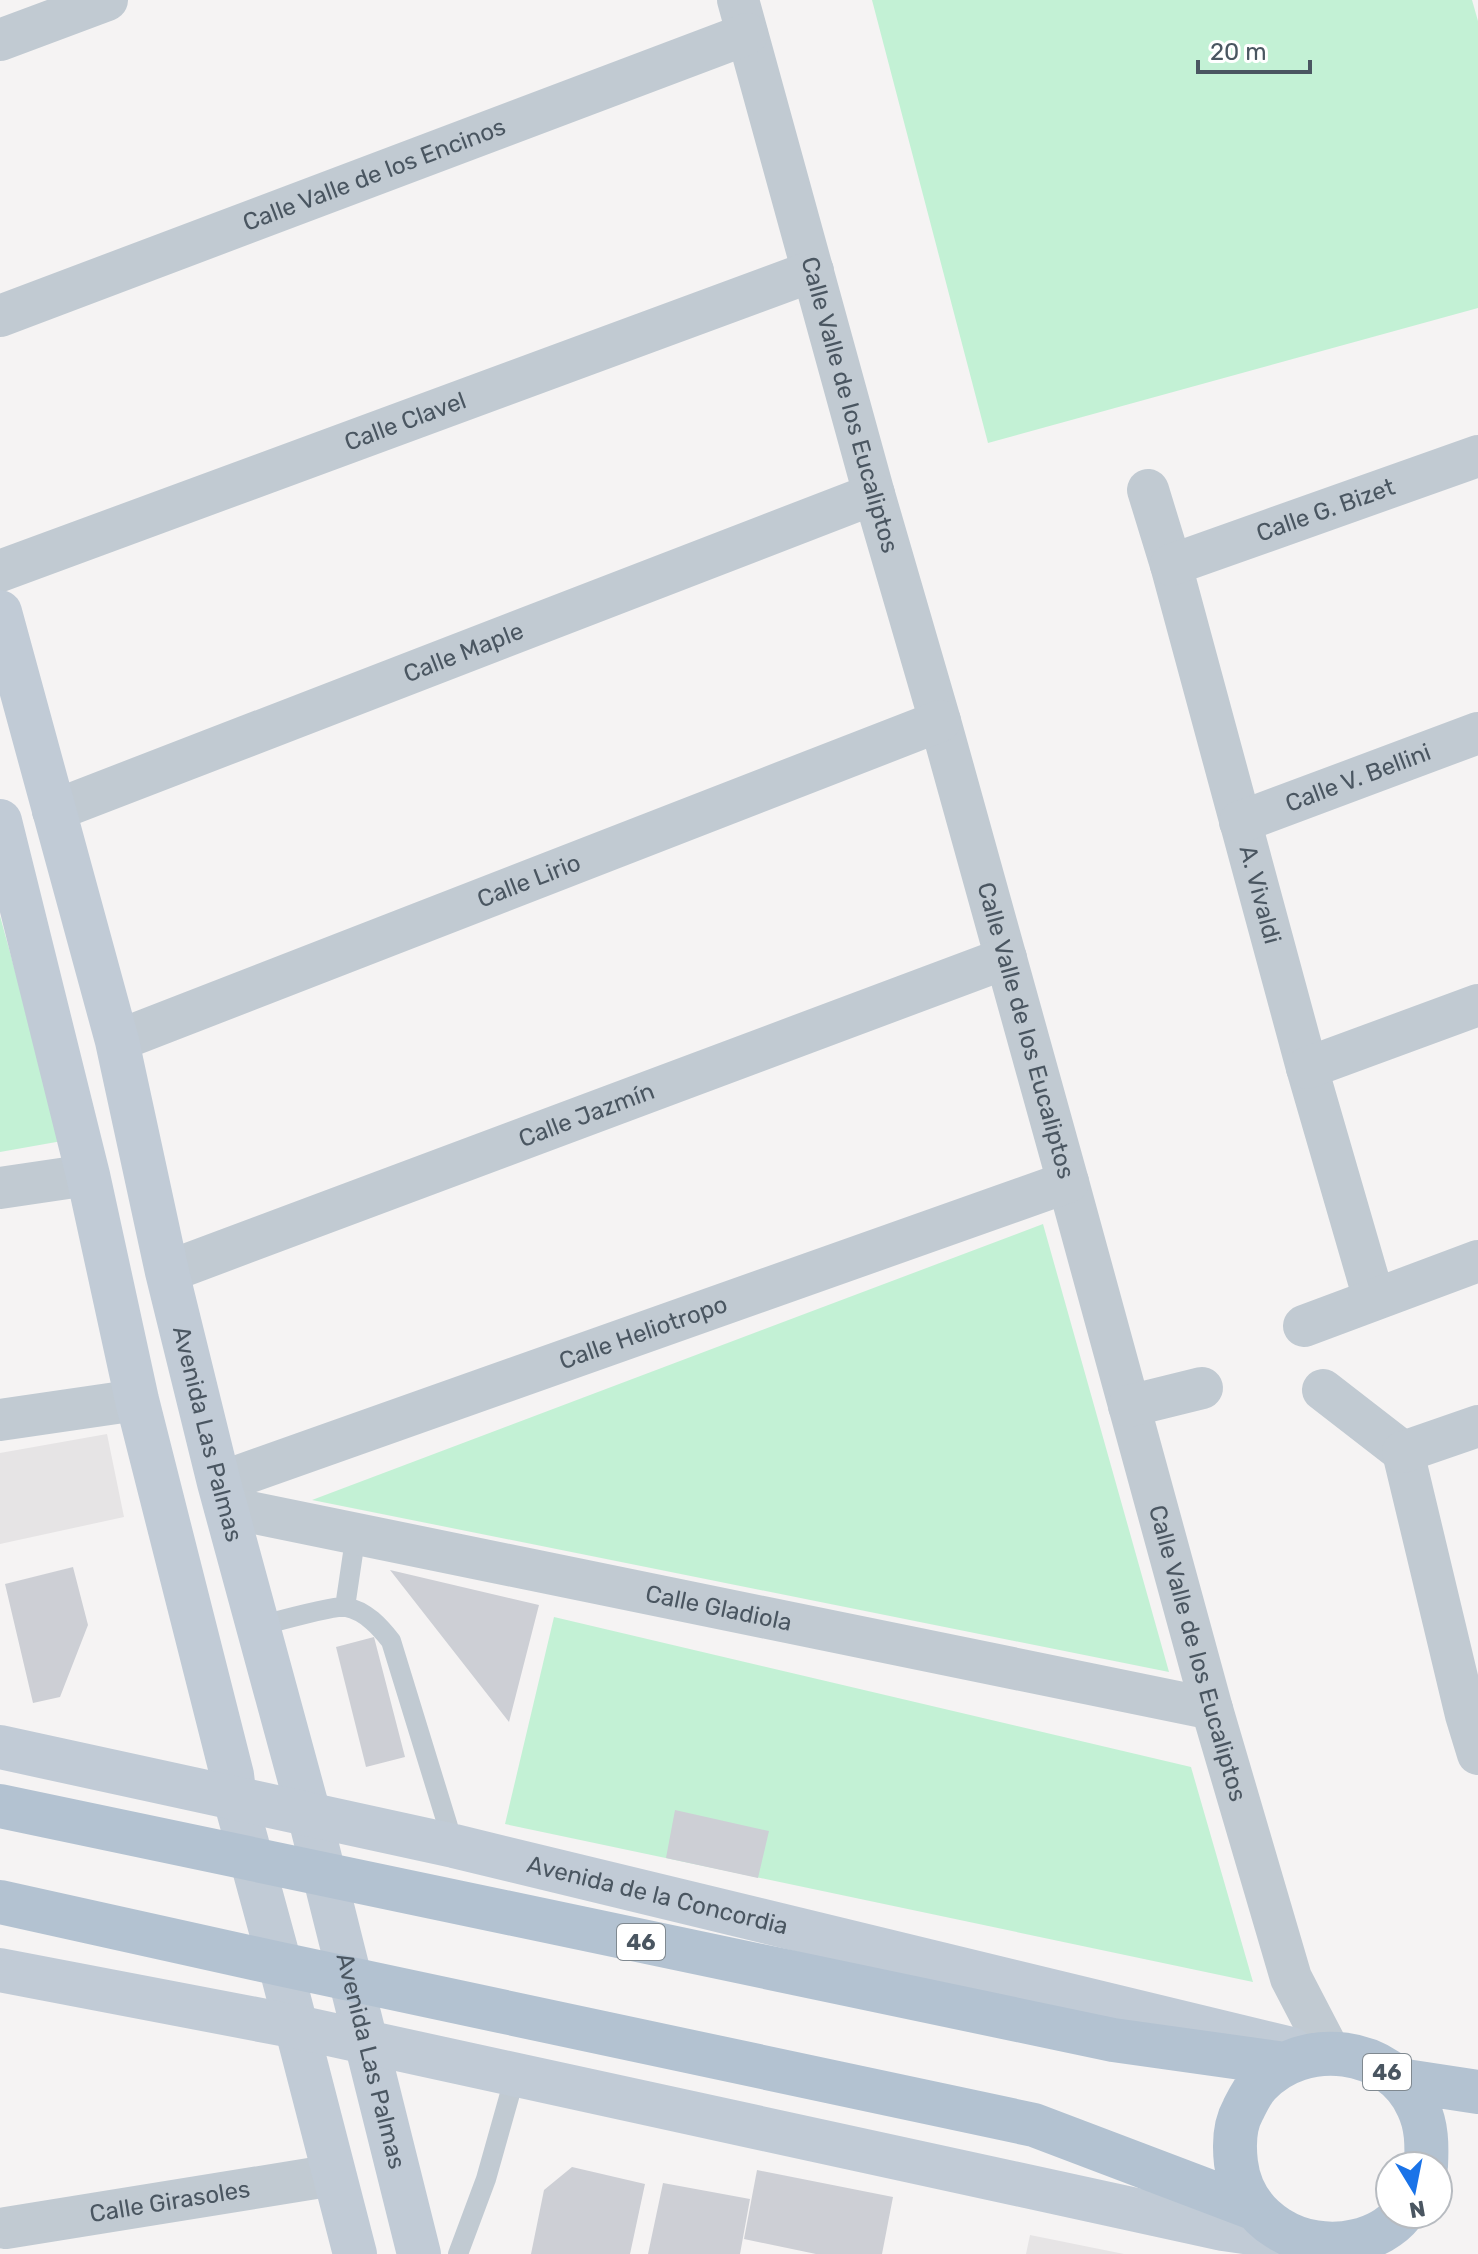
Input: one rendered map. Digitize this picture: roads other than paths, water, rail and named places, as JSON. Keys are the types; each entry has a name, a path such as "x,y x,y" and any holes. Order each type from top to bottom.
{"main road":[{"name":"Avenida de la Concordia","path":"0,1806 1113,2040 1310,2057"},
{"path":"0,1902 1034,2125 1253,2208"},
{"name":"46","path":"1310,2057 1355,2056 1378,2065 1399,2080 1418,2105 1427,2134 1426,2150"},
{"path":"1310,2057 1258,2084 1241,2113 1236,2134 1234,2145 1238,2178 1253,2208 1271,2226 1294,2239 1318,2245 1403,2254"},
{"name":"46","path":"1399,2080 1478,2092"},
{"path":"1347,2247 1382,2230"}],"street":[{"path":"0,40 107,0"},
{"name":"Calle Valle de los Eucaliptos","path":"743,17 1212,1709 1291,1978 1310,2057"},
{"name":"Calle Valle de los Encinos","path":"0,316 743,17"},
{"name":"Calle Clavel","path":"0,571 813,271"},
{"name":"Calle G. Bizet","path":"1171,565 1478,456"},
{"name":"A. Vivaldi","path":"1148,490 1374,1299"},
{"name":"Calle Maple","path":"53,811 874,494"},
{"name":"Avenida Las Palmas","path":"0,612 117,1041 167,1272 222,1495 309,1814 419,2254"},
{"name":"Calle Lirio","path":"117,1041 940,721"},
{"name":"Calle V. Bellini","path":"1240,822 1478,733"},
{"path":"0,821 88,1175 137,1400 232,1775 235,1799 355,2254"},
{"name":"Calle Jazmín","path":"167,1272 1006,958"},
{"path":"1307,1068 1478,1005"},
{"path":"0,1188 88,1175"},
{"name":"Calle Heliotropo","path":"222,1495 1068,1182"},
{"path":"1304,1326 1478,1261"},
{"path":"1129,1406 1202,1388"},
{"path":"1323,1390 1403,1452 1472,1712 1478,1754"},
{"path":"0,1420 137,1400"},
{"path":"1403,1452 1478,1426"},
{"name":"Calle Gladiola","path":"222,1495 356,1533 1212,1709"},
{"name":"Avenida de la Concordia","path":"0,1747 454,1846 1310,2057"},
{"path":"0,1970 297,2027 1223,2229 1294,2239"},
{"name":"Calle Girasoles","path":"6,2230 334,2175"}],"lane":[{"path":"345,1607 356,1533"},
{"path":"259,1626 345,1607 368,1617 391,1641 454,1846"},
{"path":"458,2254 486,2179 515,2076"}]}
